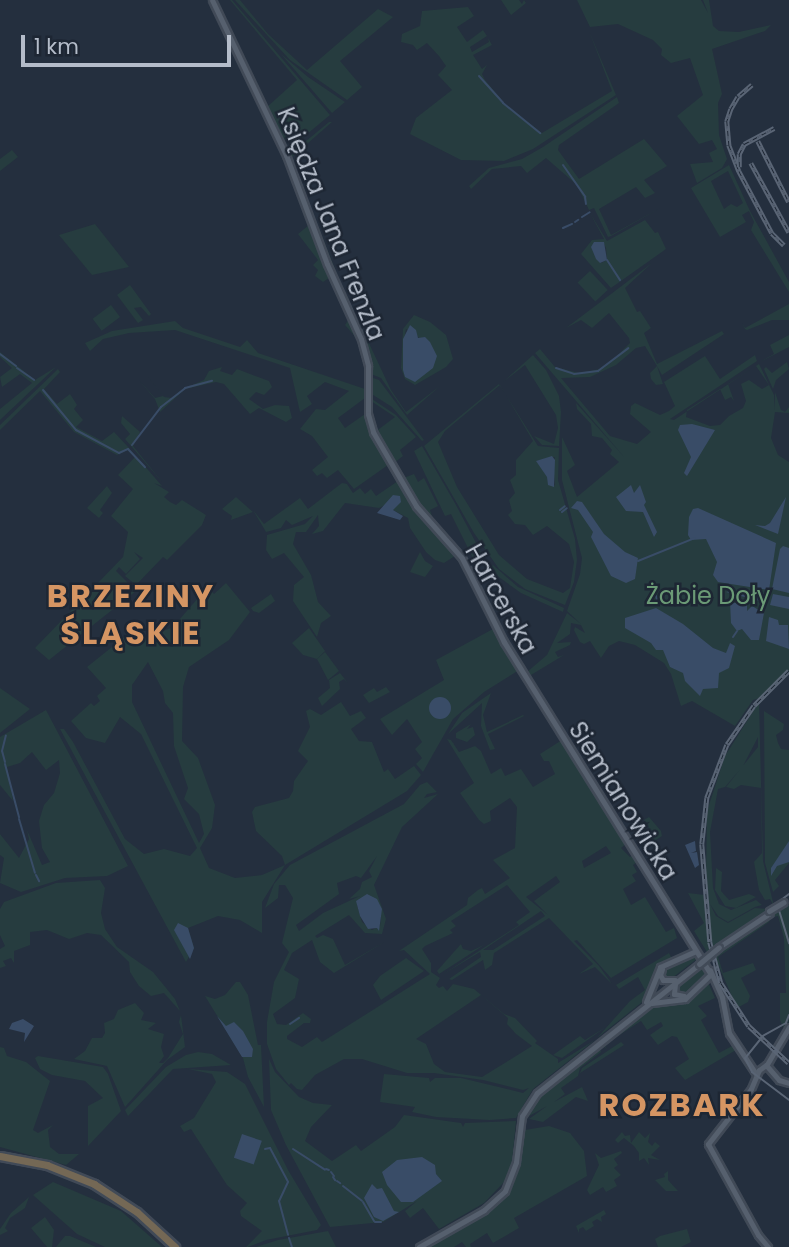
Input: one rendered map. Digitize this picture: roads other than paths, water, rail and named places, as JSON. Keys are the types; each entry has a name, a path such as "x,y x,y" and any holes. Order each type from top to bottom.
{"highway":[{"path":"5,1159 57,1171 123,1201 175,1247"},
{"path":"70,1176 127,1209 169,1247"}],"main road":[{"name":"Księdza Jana Frenzla","path":"212,0 286,155 327,264 361,340 368,366 368,400 373,432 416,506 442,535"},
{"name":"Harcerska","path":"442,535 462,558 496,629 528,681"},
{"name":"Siemianowicka","path":"528,681 689,939 722,997 729,1031 756,1072"},
{"path":"412,1247 482,1208 503,1189 513,1161 520,1115 535,1091 697,963 743,929 787,902"},
{"path":"695,952 697,963"},
{"path":"675,981 663,981 662,970 695,952"},
{"path":"647,1003 660,967 695,952"},
{"name":"Siemianowicka","path":"697,963 709,975"},
{"path":"675,981 673,991 681,997 709,975"},
{"path":"647,1003 682,1000 709,975"},
{"path":"768,1247 758,1236 708,1147 709,1140 751,1089 756,1072 768,1063 789,1027"},
{"path":"768,1063 789,1083"},
{"path":"419,1247 484,1210 505,1191 516,1162 518,1125"}],"water":[{"path":"594,242 604,242 607,260 600,263 596,259 591,247"},
{"path":"410,325 416,330 418,338 425,337 430,342 437,356 433,368 415,382 405,377 403,370 403,339"},
{"path":"692,424 715,430 687,476 684,473 691,457 678,430 680,425"},
{"path":"552,456 555,460 554,487 548,485 547,477 536,461"},
{"path":"631,485 634,493 640,485 646,502 644,505 657,532 654,537 643,512 626,511 616,497"},
{"path":"393,495 400,496 401,502 393,510 403,516 400,520 377,513"},
{"path":"786,497 778,534 755,525 765,526 770,523"},
{"path":"577,501 582,502 604,534 625,552 638,558 635,579 626,583 611,576 591,537 593,532 578,510 571,508"},
{"path":"698,508 776,543 769,590 718,582 713,575 717,562 706,539 691,540 688,535 689,517 693,509"},
{"path":"783,546 789,548 789,593 772,589 780,549"},
{"path":"738,590 767,594 767,600 763,602 726,592"},
{"path":"773,594 789,597 789,609 770,605"},
{"path":"730,602 747,605 747,611 752,606 764,613 759,640 751,640 742,629 737,631 731,623"},
{"path":"656,608 683,624 713,648 726,653 730,643 735,646 729,668 719,673 718,688 703,689 700,696 685,681 683,673 670,667 663,650 656,650 651,643 625,628 625,618"},
{"path":"769,617 778,620 779,625 788,625 789,649 766,641"},
{"path":"436,697 444,697 451,704 451,712 444,719 436,719 429,712 429,704"},
{"path":"695,841 696,851 691,853 697,852 699,865 695,868 685,845"},
{"path":"789,841 789,862 777,866 771,876 771,868"},
{"path":"367,894 377,899 382,909 379,931 377,928 368,929 360,916 356,901"},
{"path":"178,923 188,928 194,948 190,959 174,930"},
{"path":"217,1016 226,1026 234,1022 243,1031 253,1049 252,1057 242,1057"},
{"path":"23,1019 34,1026 24,1042 25,1033 9,1029 12,1023"},
{"path":"242,1134 262,1141 254,1164 234,1158"},
{"path":"422,1157 435,1165 436,1174 442,1181 413,1202 401,1202 387,1185 382,1172 397,1160"},
{"path":"372,1184 377,1189 382,1188 394,1211 399,1212 383,1221 374,1217 364,1198"}],"waterway":[{"path":"479,76 503,103 540,133"},
{"path":"563,165 585,197 586,204"},
{"path":"582,217 590,212"},
{"path":"563,228 572,224"},
{"path":"607,260 620,280"},
{"path":"556,368 574,374 598,371 628,348"},
{"path":"0,354 16,366"},
{"path":"17,368 34,380"},
{"path":"132,445 161,407 185,388 212,381"},
{"path":"43,390 76,430 119,453 128,449 145,467"},
{"path":"560,510 565,506"},
{"path":"562,512 567,508"},
{"path":"638,561 695,538"},
{"path":"733,637 737,631"},
{"path":"5,762 2,751 6,735"},
{"path":"5,764 19,817"},
{"path":"19,819 35,873"},
{"path":"36,875 39,881"},
{"path":"290,1024 299,1018"},
{"path":"265,1149 270,1148 288,1182 279,1201 288,1235"},
{"path":"293,1149 325,1170"},
{"path":"331,1172 334,1176"},
{"path":"343,1186 362,1201"},
{"path":"363,1202 374,1221"},
{"path":"375,1222 381,1222"},
{"path":"289,1238 292,1247"}],"tram line":[{"path":"789,894 781,900 778,907 789,943"},
{"path":"789,1015 786,1023 763,1036 745,1058 752,1072 789,1100"}],"railway":[{"path":"752,85 738,97 731,109 727,121 729,145 739,171 772,233 784,245"},
{"path":"739,167 739,154 744,144 774,128"},
{"path":"758,141 789,202"},
{"path":"751,163 789,232"},
{"path":"789,671 754,706 727,745 707,798 702,844 710,942 721,983 749,1026 789,1063"}],"district":[{"name":"BRZEZINY ŚLĄSKIE","path":"131,616"},
{"name":"ROZBARK","path":"682,1105"}],"park label":[{"name":"Żabie Doły","path":"708,596"}]}
